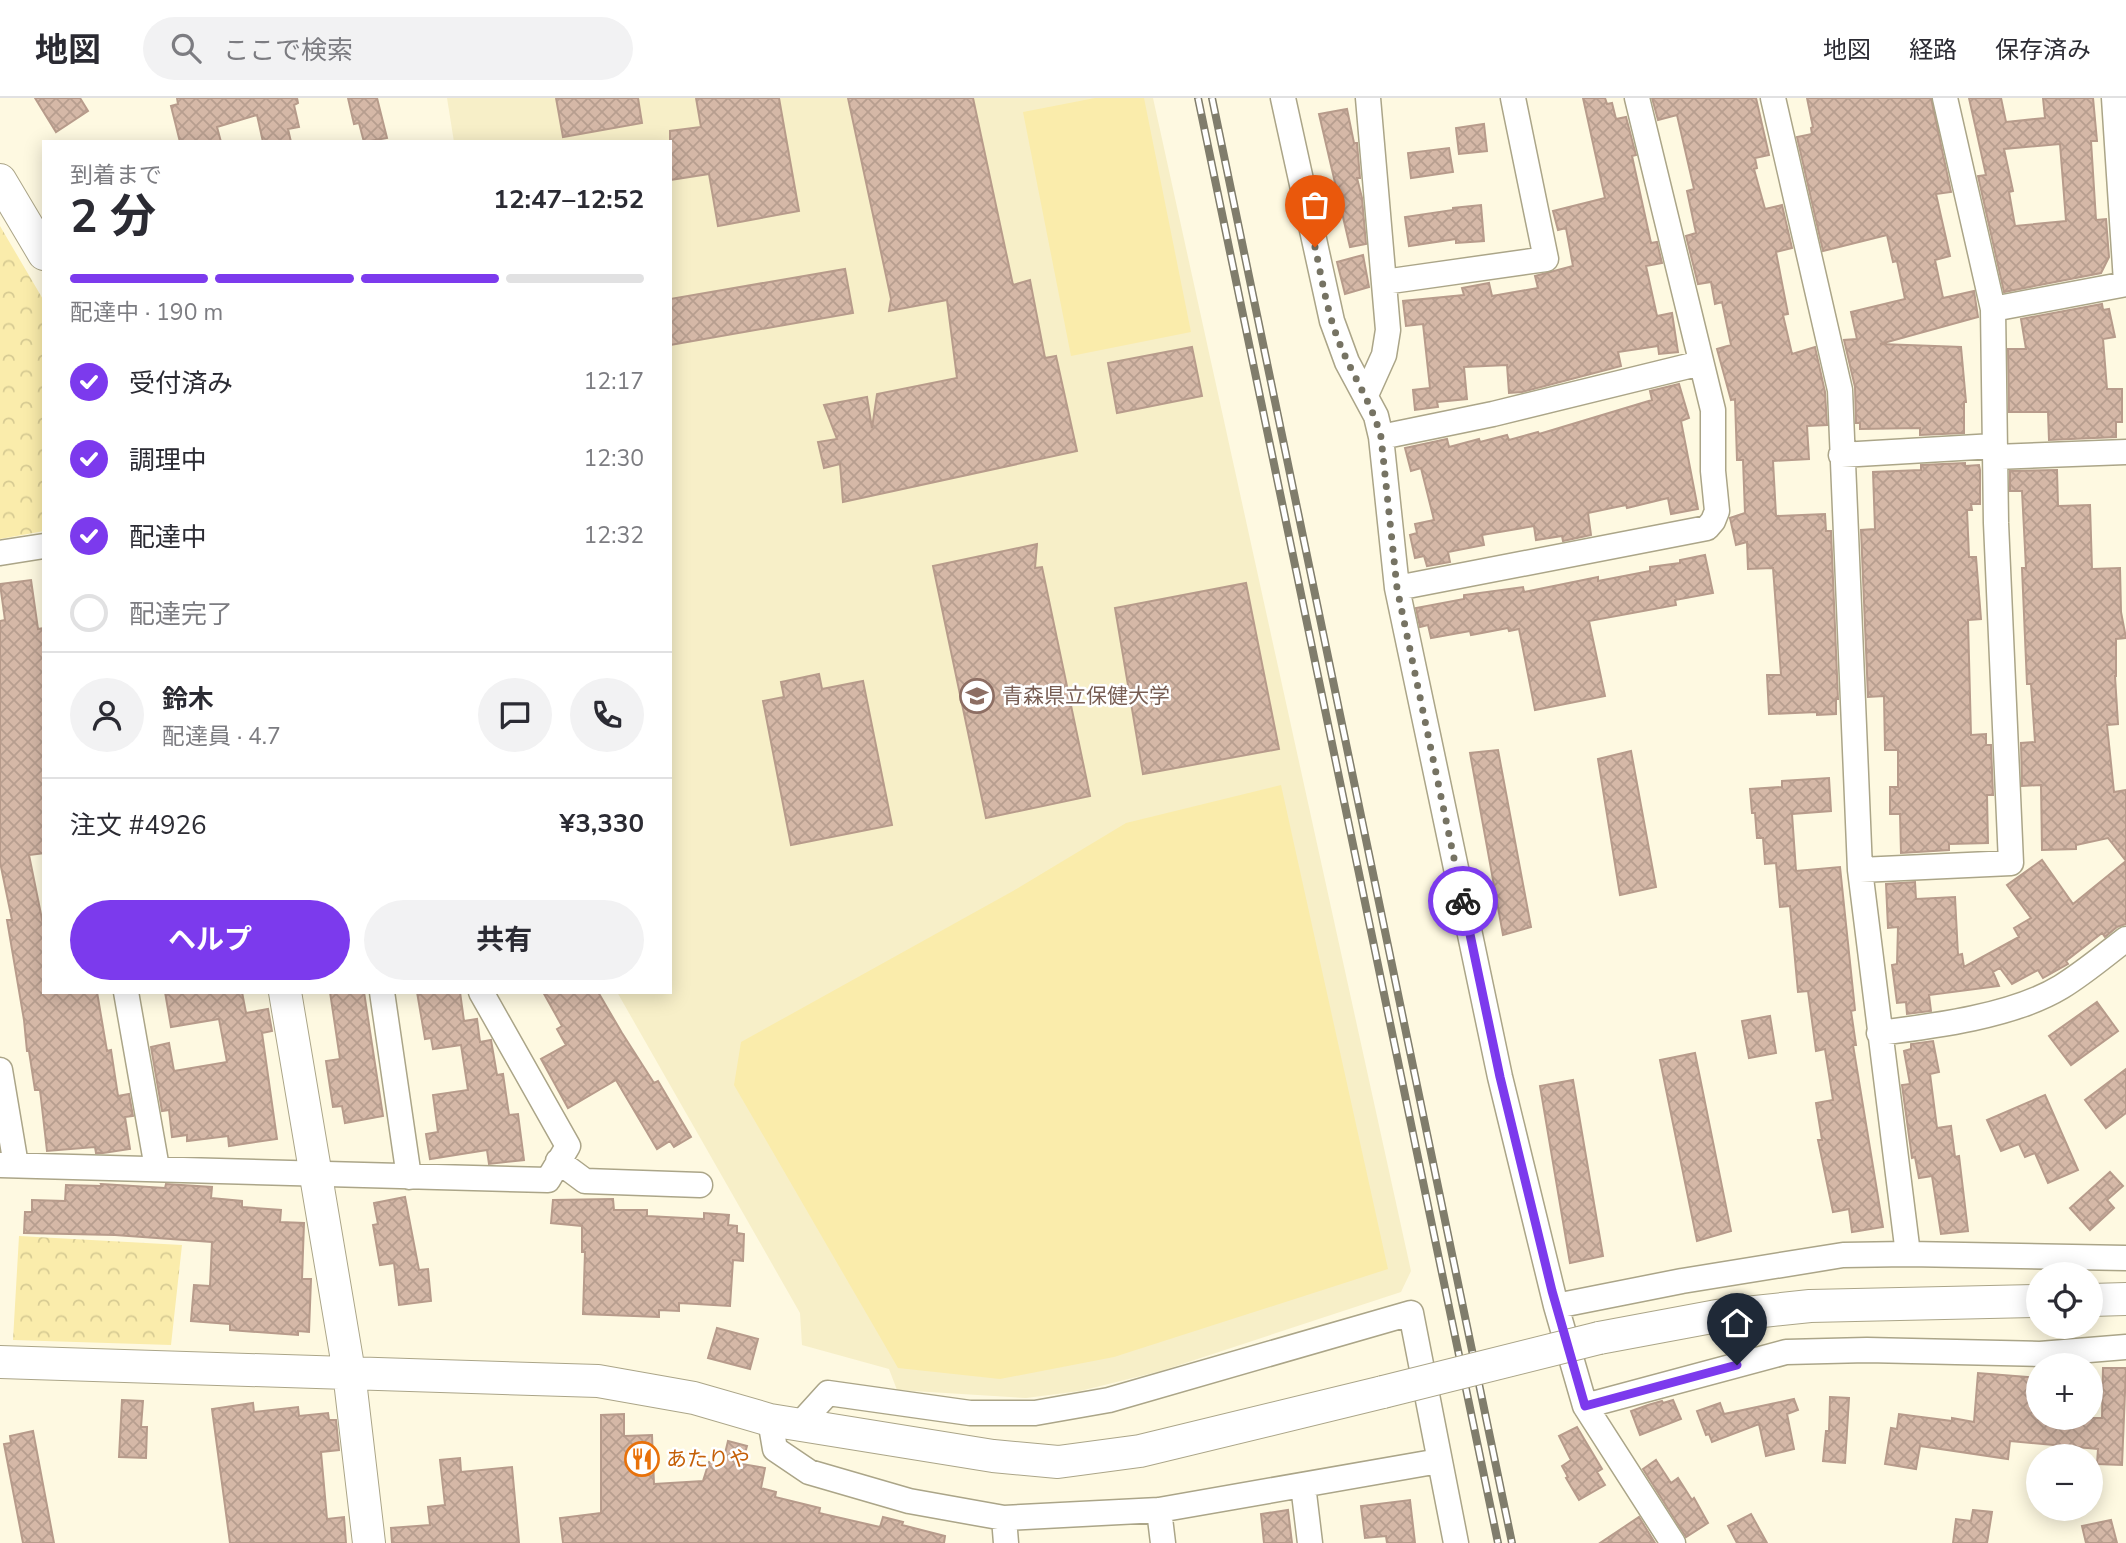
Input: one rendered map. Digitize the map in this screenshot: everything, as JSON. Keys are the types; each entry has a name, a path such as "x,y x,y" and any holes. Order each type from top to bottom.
{"street":[{"path":"1283,98 1332,321 1348,362 1376,416 1381,437 1397,588 1497,1063 1556,1307 1585,1406 1673,1543"},
{"path":"1366,395 1384,355 1388,330 1368,98"},
{"path":"1384,282 1546,259 1513,98"},
{"path":"1397,588 1707,528 1713,521 1717,511 1713,471 1715,422 1637,98"},
{"path":"1773,98 1840,390 1860,870 1908,1254"},
{"path":"1860,870 2011,863 1994,452 1993,309 1945,98"},
{"path":"1993,309 2126,283 2114,98"},
{"path":"0,180 9,212 42,252"},
{"path":"1381,437 1506,411 1701,363"},
{"path":"1841,455 2126,453"},
{"path":"0,553 42,546"},
{"path":"1879,1033 1922,1028 2010,1009 2060,988 2126,939"},
{"path":"126,994 157,1168"},
{"path":"285,994 349,1372 369,1543"},
{"path":"382,994 409,1177"},
{"path":"0,1070 8,1165 548,1180 568,1146 482,994"},
{"path":"558,1161 585,1181 700,1185"},
{"path":"1556,1307 1682,1281 1843,1255 2126,1258"},
{"path":"2103,1300 2126,1299"},
{"path":"0,1362 598,1381 694,1398 784,1422 993,1456 1058,1462 1140,1451 1599,1338 1717,1316 1810,1306 2026,1301"},
{"path":"1439,1461 1159,1510 1004,1518 909,1501 809,1472 775,1449 784,1422 828,1393 970,1413 1035,1413 1109,1400 1411,1313 1456,1543"},
{"path":"1585,1406 1786,1352 1867,1350 2040,1354 2126,1347"},
{"path":"1303,1485 1310,1543"},
{"path":"1159,1510 1163,1543"},
{"path":"1004,1518 1006,1543"}],"shaded area":[{"name":"青森県立保健大学","path":"447,98 1153,98 1411,1271 1401,1292 1161,1371 1080,1391 1026,1398 897,1390 889,1369 802,1345 800,1313 618,994 672,994 672,140 454,140"}],"green space":[{"path":"1095,98 1144,98 1191,332 1071,356 1023,112"},
{"path":"0,226 42,298 42,531 0,539"},
{"path":"1281,785 1388,1269 1114,1357 1000,1379 898,1368 734,1085 741,1042 1013,891 1126,823"},
{"path":"19,1236 182,1245 171,1345 13,1340"}],"building":[{"path":"35,98 80,98 88,111 56,132"},
{"path":"177,98 297,98 298,103 294,105 299,127 288,129 291,140 263,140 257,115 217,127 220,140 180,140 171,106 178,104"},
{"path":"348,98 377,98 387,138 363,140 359,123 354,124"},
{"path":"556,98 638,98 642,123 563,137"},
{"path":"696,98 779,98 799,211 718,226 709,174 672,180 670,131 701,127"},
{"path":"848,98 973,98 1013,285 1030,280 1045,358 1056,356 1077,451 843,502 840,464 824,468 818,442 837,439 824,405 867,397 872,428 877,394 957,378 947,300 889,311 891,299"},
{"path":"1583,98 1605,98 1607,104 1612,103 1616,119 1626,117 1636,155 1632,156 1651,243 1657,242 1662,263 1646,266 1657,316 1672,313 1678,352 1659,354 1658,346 1618,352 1621,366 1509,393 1507,365 1464,367 1467,399 1437,402 1438,407 1415,410 1413,390 1430,388 1423,324 1406,326 1403,301 1464,295 1462,288 1489,283 1492,296 1538,288 1535,276 1573,266 1566,228 1558,230 1553,211 1605,198"},
{"path":"1652,98 1756,98 1769,155 1755,158 1757,168 1754,169 1765,209 1782,205 1792,248 1776,252 1788,314 1783,315 1792,354 1815,347 1825,392 1827,425 1807,426 1809,459 1773,461 1776,516 1825,514 1826,531 1831,531 1838,699 1836,714 1769,714 1767,675 1781,675 1773,568 1748,569 1747,542 1736,545 1730,518 1745,513 1743,460 1737,460 1735,399 1731,400 1717,349 1731,345 1722,302 1715,304 1711,282 1698,284 1686,236 1696,233 1687,191 1694,189 1677,115 1658,120"},
{"path":"1807,98 1931,98 1951,192 1936,194 1950,256 1935,260 1943,298 1974,291 1978,317 1880,344 1961,347 1966,402 1964,433 1920,435 1920,428 1860,429 1860,423 1856,423 1855,387 1844,340 1857,339 1851,312 1905,299 1897,261 1893,262 1887,235 1823,251 1797,137 1812,134"},
{"path":"1969,98 2001,98 2006,122 2045,118 2043,98 2093,98 2097,141 2091,141 2096,220 2106,219 2109,257 2101,273 2004,292 1978,176 1986,175","holes":["2060,144 2066,221 2015,226 2009,192 2013,191 2004,149"]},
{"path":"1347,109 1354,143 1357,143 1360,178 1357,178 1362,198 1366,244 1350,247 1319,114"},
{"path":"1484,124 1487,151 1459,154 1456,128"},
{"path":"1449,148 1453,172 1411,178 1408,153"},
{"path":"1481,205 1484,241 1456,243 1456,239 1409,246 1405,217"},
{"path":"1363,255 1369,287 1345,294 1337,262"},
{"path":"845,269 853,313 672,345 672,299"},
{"path":"2102,304 2103,310 2109,309 2115,337 2103,339 2107,389 2122,389 2122,422 2116,422 2116,437 2049,440 2048,412 2009,412 2008,349 2026,349 2021,319"},
{"path":"1192,347 1202,396 1117,413 1108,363"},
{"path":"1679,384 1689,418 1681,421 1698,509 1671,514 1668,498 1627,508 1626,505 1588,513 1591,535 1563,541 1562,536 1536,540 1534,526 1482,535 1484,545 1448,552 1450,562 1427,566 1424,556 1415,558 1410,535 1417,533 1415,524 1434,520 1421,468 1411,471 1405,448 1447,439 1449,447 1479,439 1480,442 1507,435 1509,440 1538,432 1539,434 1652,400 1650,391"},
{"path":"1965,463 1965,466 1979,465 1980,470 1980,504 1971,504 1972,510 1967,510 1969,557 1976,557 1981,619 1968,620 1971,735 1986,734 1986,745 1991,745 1993,795 1987,795 1988,843 1949,844 1949,850 1901,853 1900,814 1890,814 1890,787 1898,787 1898,750 1885,750 1884,696 1868,697 1861,530 1875,529 1873,472 1921,470 1921,465"},
{"path":"2057,470 2058,506 2090,505 2092,569 2120,568 2121,612 2126,638 2116,639 2118,724 2107,725 2114,792 2126,790 2126,861 2108,838 2076,845 2076,849 2042,850 2041,785 2022,786 2021,743 2035,742 2031,684 2027,684 2022,491 2010,491 2010,471"},
{"path":"1037,544 1035,568 1042,567 1090,796 986,818 933,566"},
{"path":"1705,555 1713,593 1675,600 1676,605 1589,621 1605,696 1535,710 1519,629 1509,631 1508,628 1471,635 1470,631 1431,638 1428,625 1420,627 1416,608 1464,599 1464,595 1523,587 1524,592 1598,577 1598,581 1650,571 1650,567 1680,563 1680,560"},
{"path":"31,580 38,629 42,628 42,853 29,855 42,919 42,994 97,994 107,1051 111,1050 118,1096 129,1094 133,1116 125,1117 130,1149 103,1153 96,1153 95,1147 47,1151 40,1090 35,1090 27,1051 7,920 12,920 0,862 0,621 5,620 0,584"},
{"path":"1246,583 1279,749 1143,774 1115,608"},
{"path":"819,674 822,689 863,681 892,825 791,845 763,701 784,697 781,682"},
{"path":"1498,750 1531,927 1503,935 1470,753"},
{"path":"1631,751 1656,887 1620,895 1598,759"},
{"path":"1829,778 1831,811 1792,814 1796,871 1840,867 1855,1010 1851,1011 1856,1045 1853,1045 1883,1227 1852,1232 1849,1209 1833,1212 1818,1140 1822,1140 1816,1103 1833,1100 1825,1049 1816,1051 1808,991 1798,992 1790,906 1780,907 1776,863 1765,864 1763,838 1757,838 1750,789 1782,787 1782,781"},
{"path":"2042,860 2073,904 2126,861 2126,924 2117,927 2105,937 2102,933 2066,961 2068,964 2043,978 2038,970 2012,984 2000,968 1993,972 1999,986 1929,995 1931,1011 1907,1014 1906,1002 1897,1003 1892,965 1897,964 1898,927 1888,928 1886,884 1915,882 1916,899 1955,897 1958,955 1962,954 1964,967 2019,937 2014,928 2031,918 2007,885"},
{"path":"165,994 242,994 246,1013 268,1009 272,1031 262,1033 277,1139 229,1146 228,1136 187,1141 187,1135 172,1137 169,1110 162,1111 151,1047 169,1043 174,1071 227,1062 219,1019 171,1027"},
{"path":"330,994 364,994 383,1116 345,1123 342,1106 333,1107 326,1061 340,1059"},
{"path":"417,994 460,994 464,1021 477,1019 480,1042 491,1040 497,1075 503,1074 509,1115 518,1114 524,1160 489,1164 487,1150 430,1159 426,1134 438,1132 433,1095 468,1090 461,1045 433,1049 431,1038 425,1039"},
{"path":"544,994 599,994 654,1083 658,1081 691,1137 674,1147 670,1141 657,1149 616,1080 568,1108 541,1059 566,1045 557,1029 562,1026"},
{"path":"2097,1002 2118,1031 2071,1065 2049,1036"},
{"path":"1770,1016 1776,1053 1749,1058 1742,1021"},
{"path":"1933,1041 1939,1072 1930,1074 1937,1128 1951,1126 1955,1157 1959,1156 1968,1231 1941,1234 1932,1176 1919,1178 1915,1157 1912,1158 1902,1085 1910,1084 1904,1051 1911,1049 1911,1044"},
{"path":"1695,1053 1731,1231 1697,1241 1660,1060"},
{"path":"2126,1069 2126,1113 2106,1128 2085,1100"},
{"path":"1573,1080 1603,1256 1570,1263 1540,1086"},
{"path":"2045,1095 2078,1170 2048,1183 2035,1153 2025,1157 2019,1144 2001,1151 1987,1120"},
{"path":"2110,1172 2123,1186 2107,1200 2114,1208 2090,1230 2070,1208"},
{"path":"101,1184 165,1188 166,1184 212,1187 211,1198 242,1201 242,1207 281,1210 280,1222 304,1223 302,1279 311,1279 309,1332 298,1331 298,1335 230,1330 230,1324 191,1321 194,1285 210,1286 212,1242 115,1235 24,1233 25,1212 32,1212 32,1200 65,1201 66,1185 102,1186"},
{"path":"405,1197 419,1270 428,1269 431,1301 399,1305 394,1263 380,1265 373,1225 378,1224 374,1203"},
{"path":"613,1199 614,1210 647,1210 647,1216 704,1219 704,1213 729,1215 728,1225 737,1226 737,1233 744,1234 743,1261 733,1260 730,1306 679,1303 679,1311 659,1310 659,1317 583,1314 585,1252 582,1252 582,1226 551,1223 553,1200"},
{"path":"717,1328 758,1339 750,1369 708,1358"},
{"path":"2103,1368 2126,1368 2122,1465 2103,1464 2103,1444 2010,1441 2008,1459 1920,1446 1916,1469 1885,1464 1891,1428 1897,1429 1899,1414 1974,1422 1978,1373 2026,1377 2026,1430 2103,1430"},
{"path":"1830,1397 1849,1398 1845,1463 1823,1461 1826,1431 1829,1431"},
{"path":"1794,1399 1798,1410 1787,1414 1794,1449 1766,1456 1759,1424 1712,1442 1709,1434 1706,1435 1697,1411 1720,1403 1724,1414"},
{"path":"122,1400 143,1401 141,1427 147,1427 146,1458 119,1457"},
{"path":"1673,1400 1681,1419 1640,1435 1631,1411"},
{"path":"253,1403 254,1412 298,1407 299,1416 328,1413 329,1420 336,1420 339,1450 321,1452 327,1519 344,1517 346,1543 230,1543 212,1409"},
{"path":"624,1414 624,1436 652,1435 654,1484 703,1481 709,1462 722,1466 728,1441 747,1446 742,1464 765,1468 761,1488 776,1492 775,1497 820,1508 819,1513 880,1527 883,1517 903,1522 902,1525 945,1536 944,1543 563,1543 560,1518 601,1513 601,1415"},
{"path":"1577,1427 1602,1469 1597,1472 1605,1485 1579,1500 1562,1466 1571,1460 1559,1436"},
{"path":"33,1431 54,1543 23,1543 4,1444 11,1443 10,1436"},
{"path":"460,1458 461,1472 512,1467 519,1543 392,1543 391,1528 430,1525 428,1507 445,1505 440,1460"},
{"path":"1656,1460 1671,1483 1678,1478 1692,1500 1694,1498 1708,1523 1686,1537 1643,1469"},
{"path":"1410,1500 1415,1543 1387,1543 1386,1536 1365,1538 1361,1506"},
{"path":"1288,1510 1292,1543 1264,1543 1261,1514"},
{"path":"1973,1510 1992,1512 1987,1543 1953,1543 1956,1519 1971,1521"},
{"path":"1751,1514 1767,1543 1737,1543 1728,1526"},
{"path":"1639,1517 1655,1543 1600,1543"},
{"path":"2111,1520 2117,1543 2086,1543 2082,1526"}],"railway":[{"path":"1198,98 1498,1543"},
{"path":"1212,98 1512,1543"}],"way so far":[{"path":"1315,247 1338,340 1376,416 1381,437 1397,588 1463,901"}],"place":[{"name":"青森県立保健大学","path":"977,696"},
{"name":"あたりや","path":"642,1459"}],"route":[{"path":"1463,901 1500,1077 1552,1291 1585,1406 1737,1365"}]}
